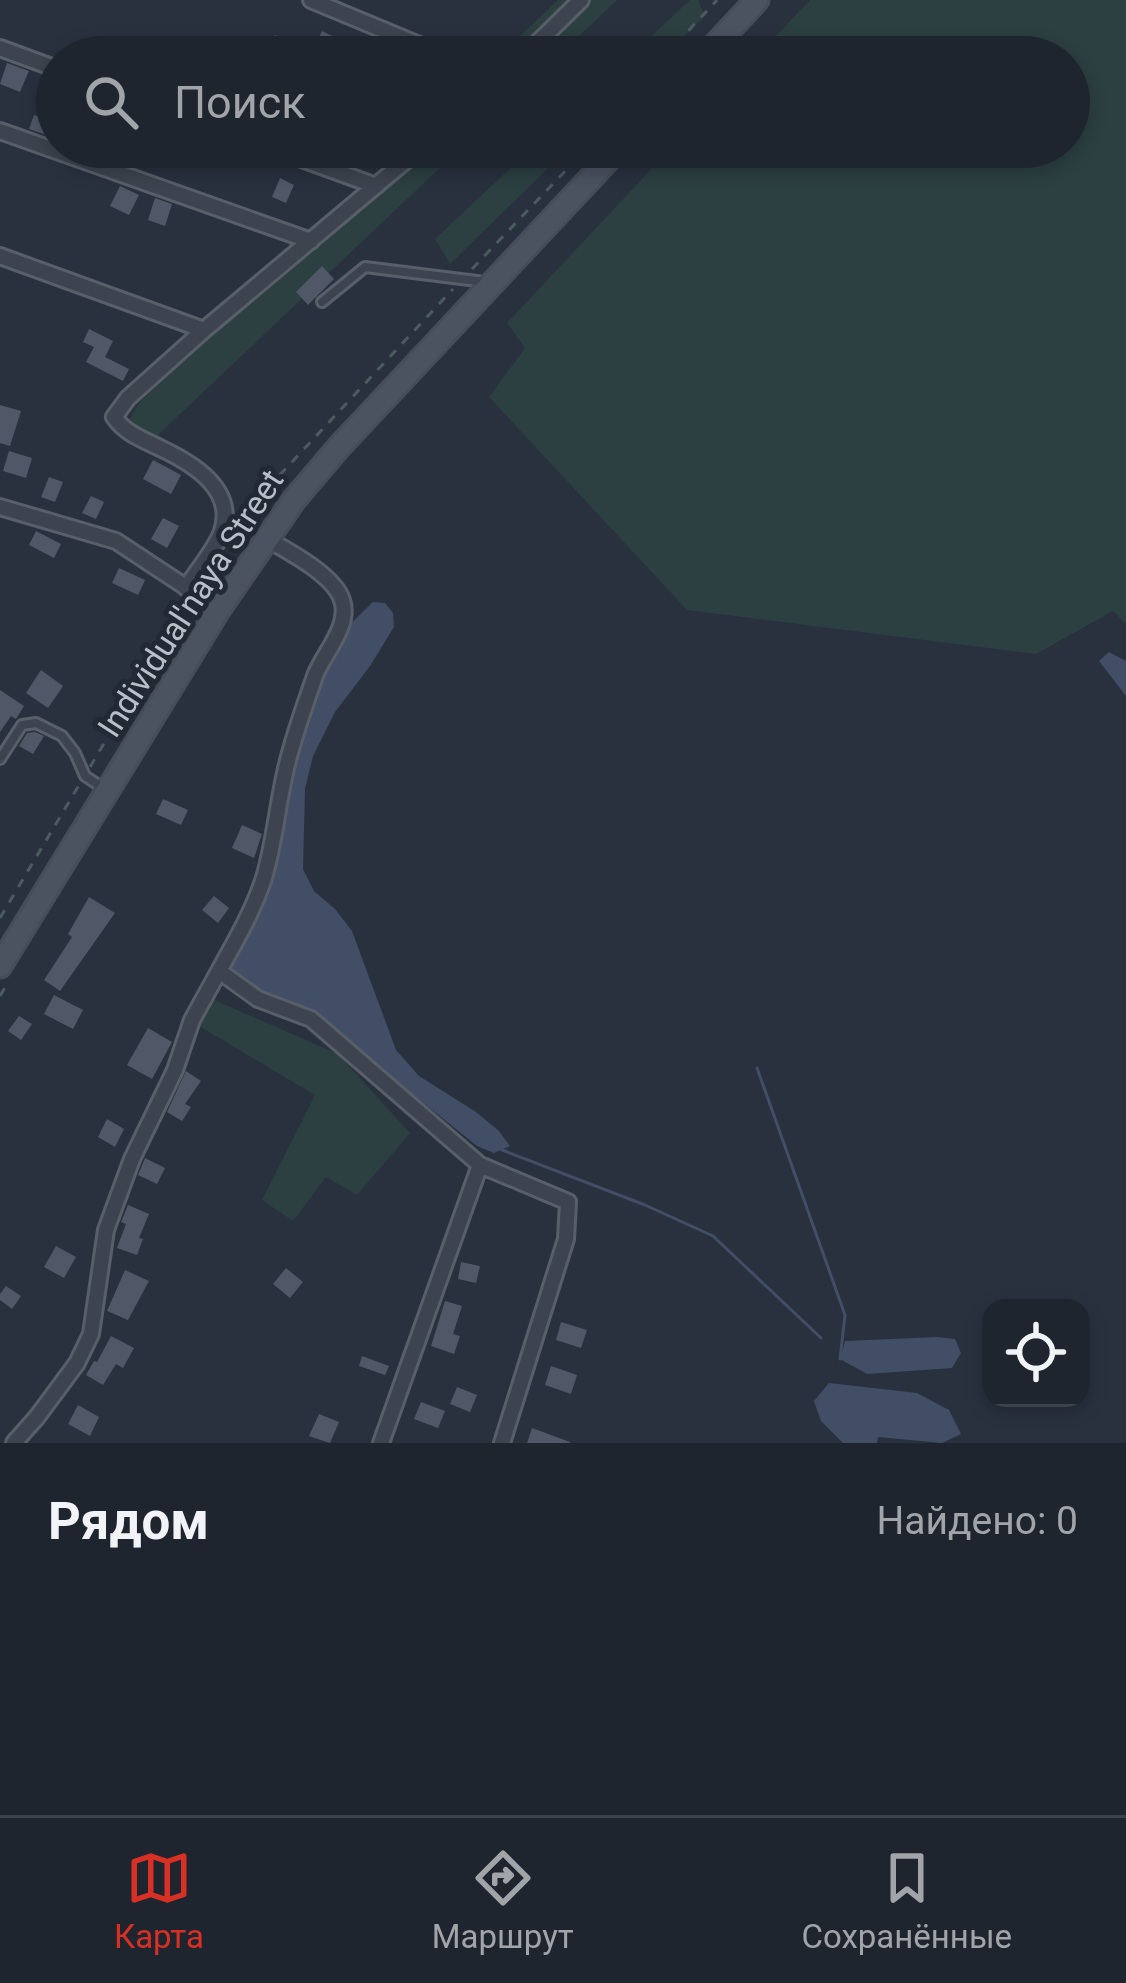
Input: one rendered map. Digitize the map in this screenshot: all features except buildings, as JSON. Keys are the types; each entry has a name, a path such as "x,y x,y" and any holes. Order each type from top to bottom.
{"main road":[{"path":"724,36 757,0"},
{"name":"Individual'naya Street","path":"0,966 265,538 339,447 600,168"}],"street":[{"path":"311,0 398,36"},
{"path":"545,36 581,0"},
{"path":"0,48 36,61"},
{"path":"0,131 36,144"},
{"path":"105,168 311,241"},
{"path":"325,168 376,187"},
{"path":"189,590 221,534 226,511 216,488 193,464 123,430 114,416 204,329 398,168"},
{"path":"0,256 204,329"},
{"path":"0,507 116,541 219,610"},
{"path":"14,1443 77,1363 91,1334 106,1230 192,1020 251,914 298,729 318,669 344,614 342,598 324,577 265,538"},
{"path":"219,971 257,999 311,1019 480,1165 568,1202 566,1239 502,1443"},
{"path":"381,1443 480,1165"}],"lane":[{"path":"322,302 365,267 493,283"},
{"path":"0,759 22,725 36,723 62,736 85,776 107,791"}],"path":[{"path":"684,36 717,0"},
{"path":"228,542 277,478 568,168"},
{"path":"0,918 189,590"}],"shaded area":[{"path":"558,0 617,0 579,36 520,36"},
{"path":"690,0 698,0 705,16 684,36 651,36"},
{"path":"810,0 1126,0 1126,624 1113,611 1036,654 687,610 489,397 525,348 507,323 652,168 1090,168 1090,36 776,36"},
{"path":"383,168 440,168 158,435 149,438 137,432 129,420 139,403"},
{"path":"511,168 548,168 450,264 435,239"},
{"path":"212,999 338,1054 410,1133 357,1195 326,1177 293,1221 262,1200 315,1095 199,1026"}],"water":[{"path":"373,602 385,603 393,613 394,627 335,712 313,756 305,789 303,869 314,891 352,931 396,1050 419,1076 499,1131 510,1146 494,1153 477,1146 317,1017 260,991 230,968 239,944 257,919 268,886 297,751 318,689 345,629"},
{"path":"1109,652 1126,661 1126,696 1099,661"},
{"path":"955,1339 961,1353 952,1368 867,1374 840,1359 845,1341"},
{"path":"829,1383 917,1393 949,1410 961,1434 942,1443 878,1437 877,1443 843,1443 821,1421 814,1401"}],"waterway":[{"path":"757,1068 845,1315 840,1359"},
{"path":"502,1150 713,1236 821,1338"}]}
